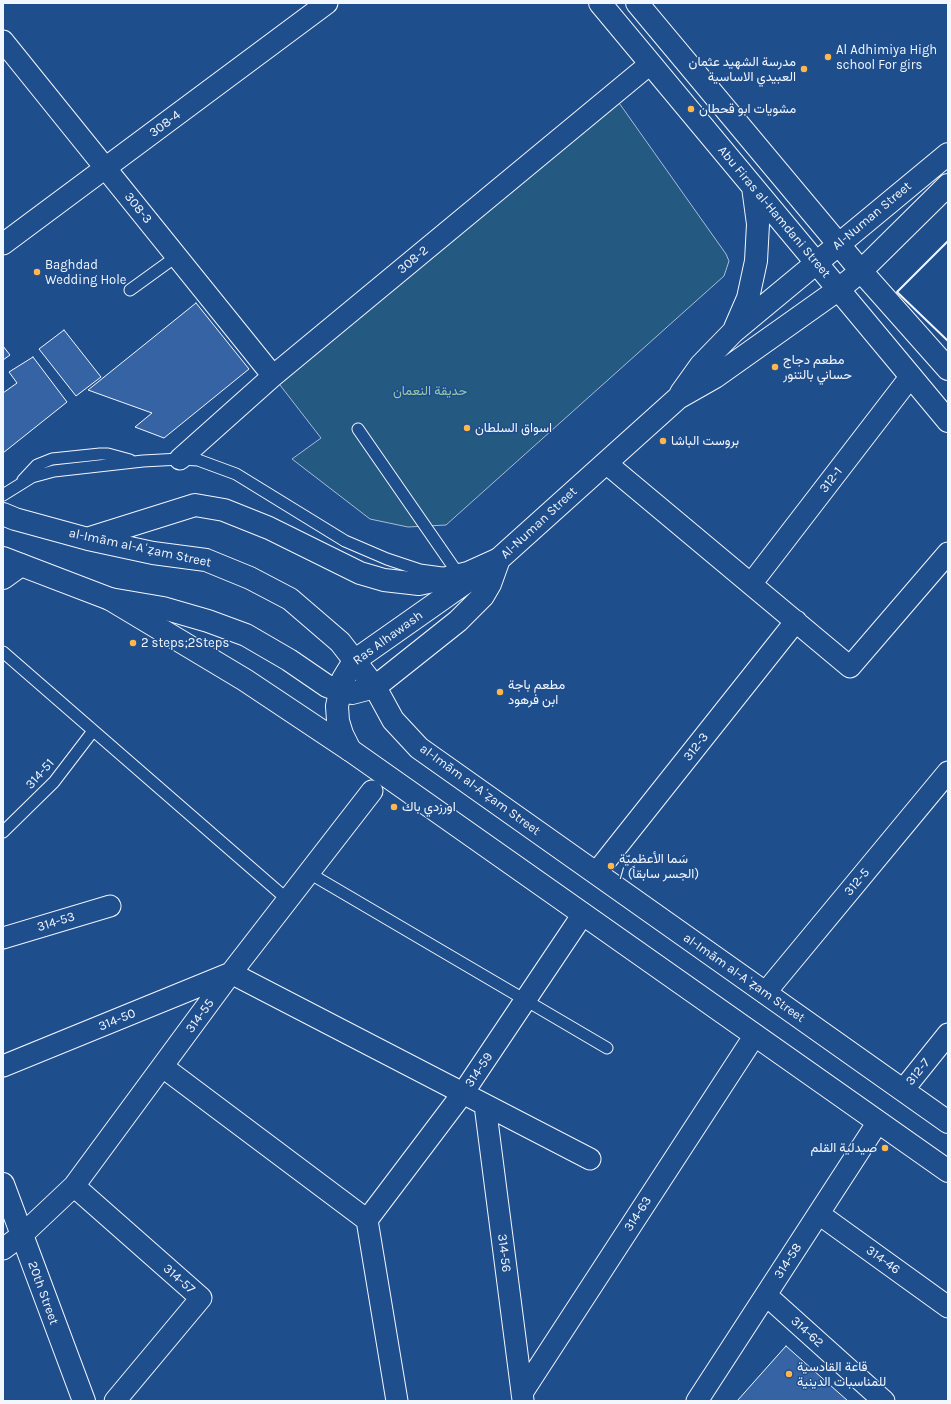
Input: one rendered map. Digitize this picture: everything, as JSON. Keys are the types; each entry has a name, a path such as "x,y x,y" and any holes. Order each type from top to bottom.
{"street":[{"name":"308-4","path":"3,244 327,3"},
{"name":"Abu Firas al-Hamdani Street","path":"600,3 948,421"},
{"path":"638,3 839,244 948,369"},
{"name":"308-3","path":"3,41 273,376"},
{"name":"308-2","path":"180,459 273,376 650,64"},
{"name":"Al-Numan Street","path":"375,687 472,609 490,584 499,559 678,398 701,365 733,332 948,154"},
{"name":"Al-Numan Street","path":"678,398 716,377 862,271 948,185"},
{"path":"733,332 748,298 756,261 758,224 753,187"},
{"name":"312-1","path":"751,584 911,376"},
{"path":"606,463 850,667 948,553"},
{"path":"88,539 195,505 224,510 269,528 360,573 384,580 419,584 459,575 499,559"},
{"name":"al-Imām al-Aʿẓam Street","path":"3,514 15,519 88,539 154,553 206,560 250,578 296,604 340,642 375,687 393,720 419,748 948,1122"},
{"name":"Ras Alhawash","path":"350,750 338,722 337,706 343,679 354,661 499,559"},
{"path":"3,578 12,562 110,599 245,680 350,750 948,1171"},
{"path":"110,599 162,608 208,621 246,635 289,660 327,686 340,691 352,693 375,687"},
{"name":"312-3","path":"596,873 796,621"},
{"name":"312-5","path":"766,993 948,772"},
{"name":"314-55","path":"3,1249 22,1235 74,1186 164,1067 231,973 372,791"},
{"name":"314-53","path":"3,938 110,906"},
{"name":"314-59","path":"367,1220 463,1093 583,914"},
{"path":"231,973 590,1159"},
{"name":"314-50","path":"3,1066 231,973"},
{"name":"312-7","path":"903,1090 948,1034"},
{"name":"314-63","path":"523,1397 755,1035"},
{"path":"164,1067 367,1220 397,1401"},
{"name":"314-56","path":"485,1105 523,1397"},
{"name":"314-58","path":"697,1401 878,1122"},
{"name":"20th Street","path":"3,1184 84,1401"},
{"name":"314-57","path":"74,1186 201,1298 115,1401"},
{"name":"314-46","path":"819,1214 948,1307"},
{"name":"314-62","path":"766,1295 884,1401"}],"lane":[{"path":"130,290 177,256"},
{"path":"358,428 459,575"},
{"path":"3,495 32,477 54,471 137,462 180,459 198,460 236,474 345,541 387,559 420,570 459,575"},
{"path":"3,652 288,900"},
{"name":"314-51","path":"3,832 54,782 93,731"},
{"path":"309,873 607,1048"}],"green space":[{"name":"حديقة النعمان","path":"617,100 726,254 729,261 724,276 446,525 408,527 370,519 292,459 321,438 273,376"}],"building":[{"path":"196,303 249,369 164,438 135,427 152,413 88,390"},
{"path":"64,330 101,377 76,396 39,349"},
{"path":"3,346 10,355 3,360"},
{"path":"33,357 67,402 3,453 3,393 17,383 9,372"},
{"name":"قاعة القادسية للمناسبات الدينية","path":"786,1346 848,1401 737,1401"}],"wall":[{"path":"948,241 897,292 948,341"}],"place":[{"name":"Al Adhimiya High school For girs","path":"828,57"},
{"name":"مدرسة الشهيد عثمان العبيدي الاساسية","path":"804,69"},
{"name":"مشويات ابو قحطان","path":"691,109"},
{"name":"Baghdad Wedding Hole","path":"37,272"},
{"name":"مطعم دجاج حساني بالتنور","path":"775,367"},
{"name":"اسواق السلطان","path":"467,428"},
{"name":"بروست الباشا","path":"663,441"},
{"name":"2 steps;2Steps","path":"133,643"},
{"name":"مطعم باجة ابن فرهود","path":"500,692"},
{"name":"اورزدي باك","path":"394,807"},
{"name":"سَما الأعظميّة / (الجسر سابقاً)","path":"611,866"},
{"name":"صيدلية القلم","path":"885,1148"},
{"name":"قاعة القادسية للمناسبات الدينية","path":"789,1374"}]}
